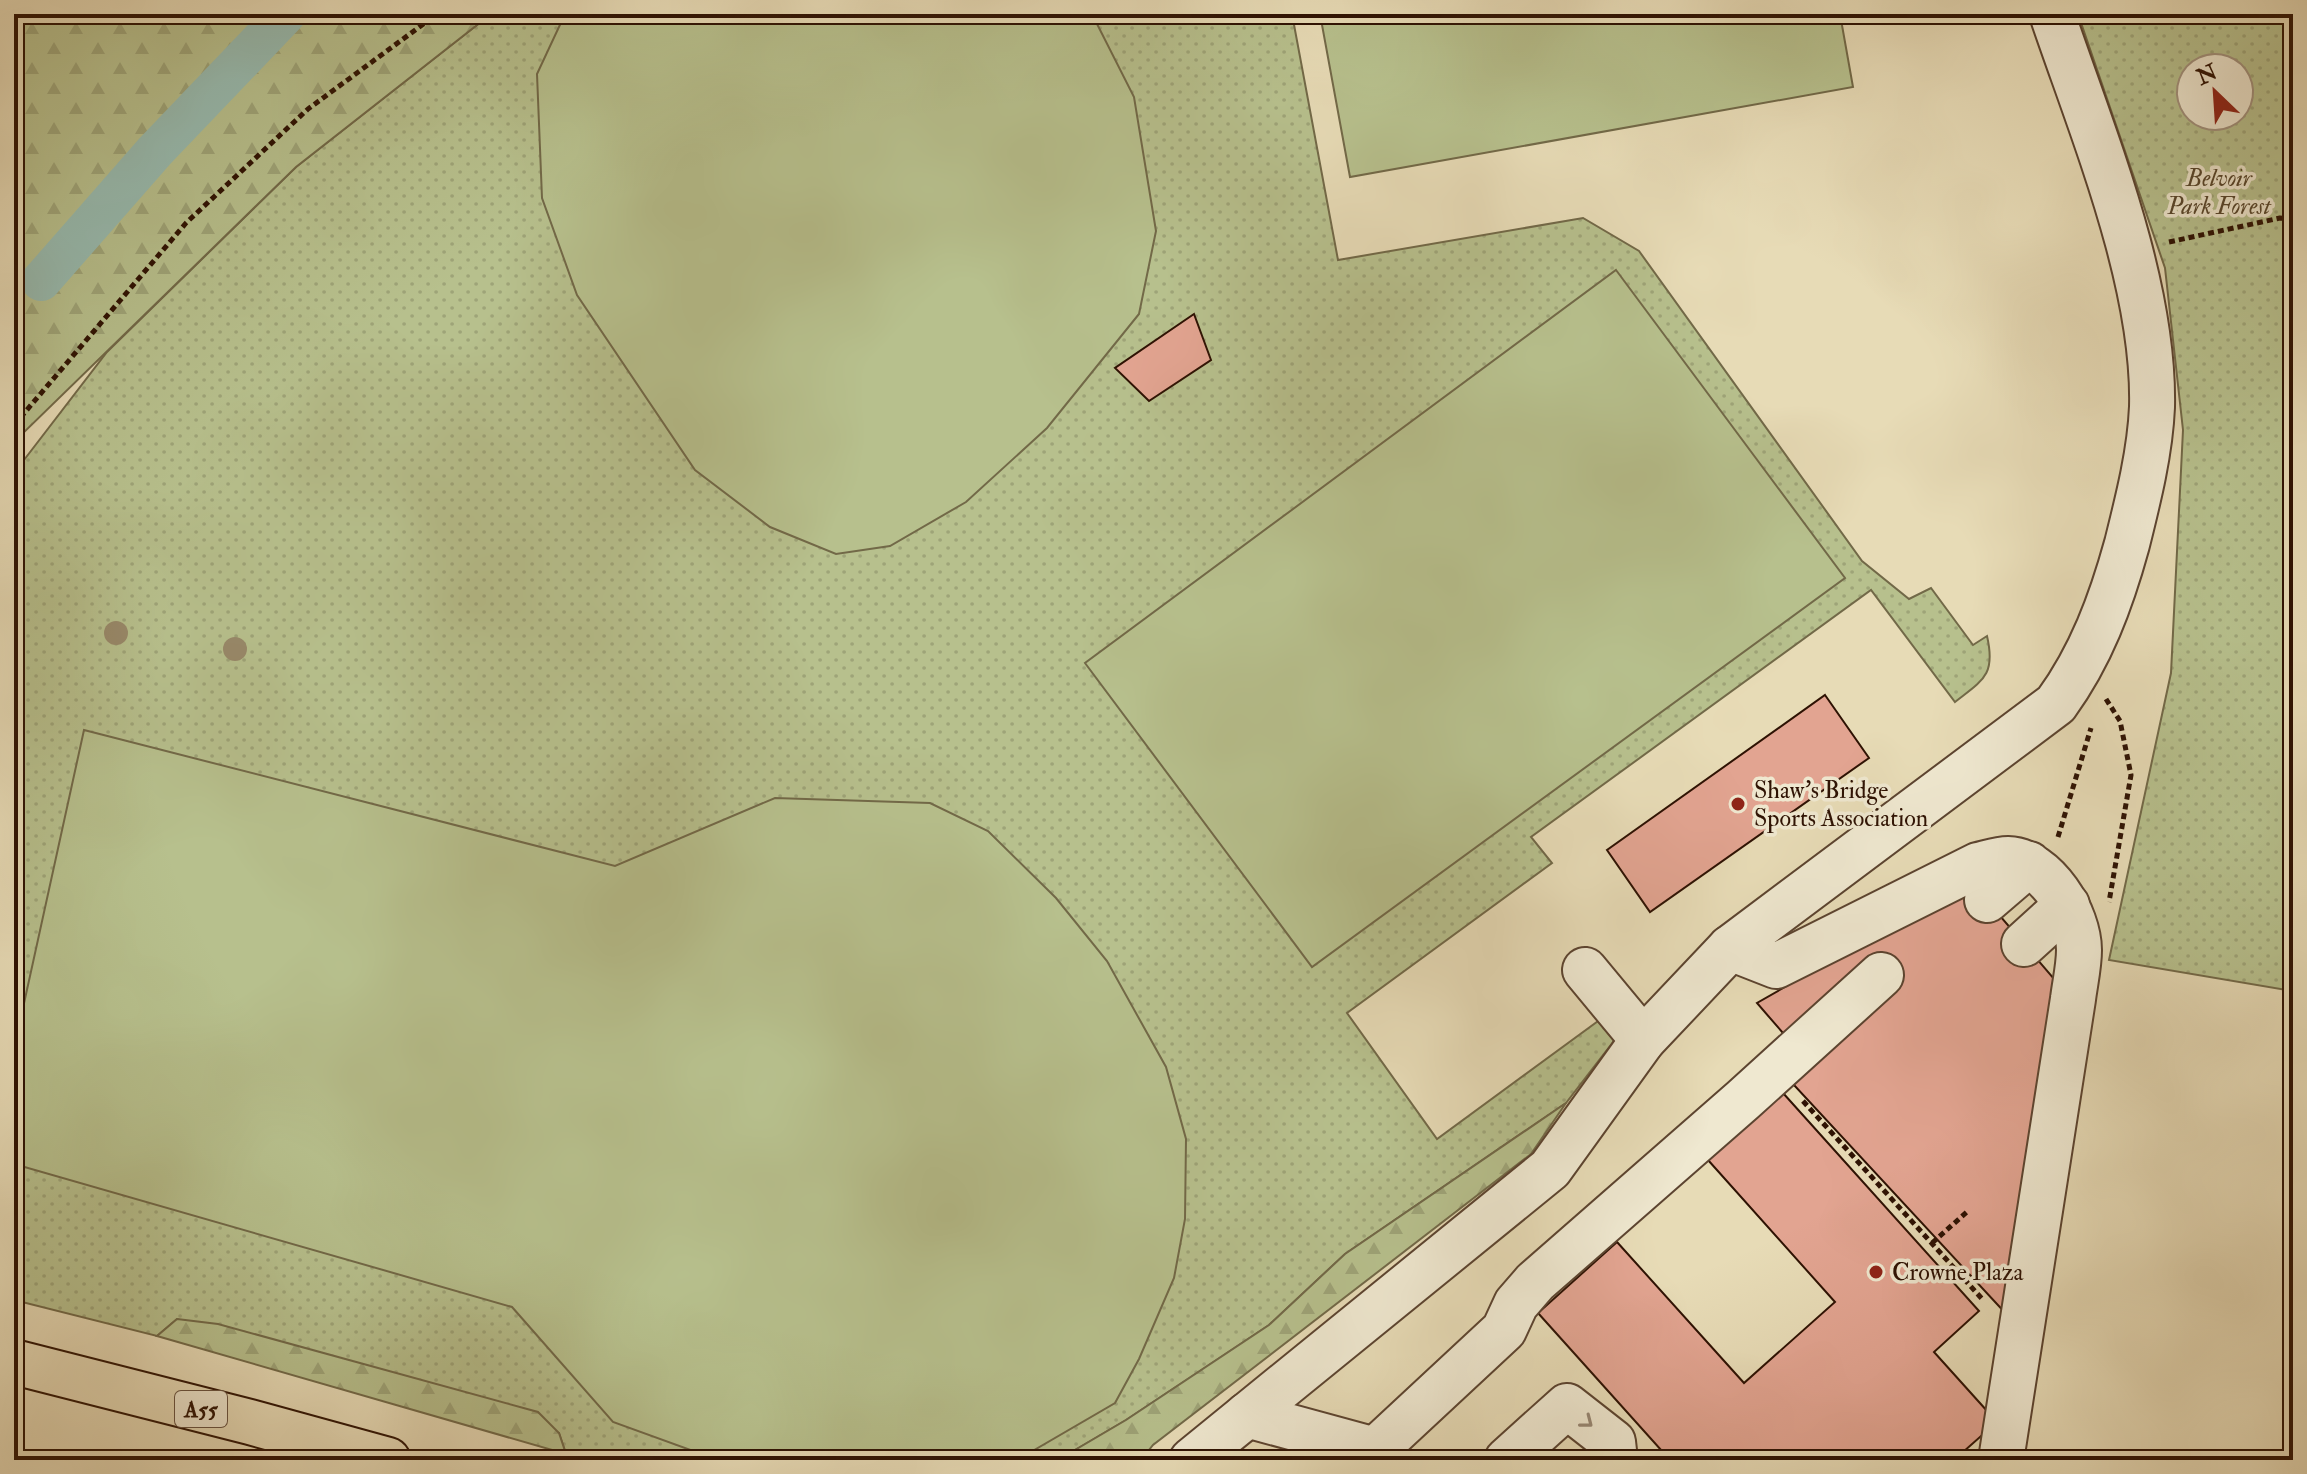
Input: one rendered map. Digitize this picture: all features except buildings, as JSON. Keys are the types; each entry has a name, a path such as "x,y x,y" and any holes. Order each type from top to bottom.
{"highway":[{"name":"A55","path":"14,1362 388,1460"}],"lane":[{"path":"1192,1460 1550,1169 1643,1040 1730,948 2056,704 2079,672 2096,637 2118,577 2139,496 2152,407 2147,329 2129,250 2052,14"},
{"path":"1730,948 1776,966 1978,865 2008,859 2047,882 2079,946 2001,1460"},
{"path":"1987,900 2047,882"},
{"path":"2024,944 2047,882"},
{"path":"1585,970 1643,1040"},
{"path":"1247,1415 1379,1455 1504,1330 1516,1304 1535,1282 1881,975"},
{"path":"1507,1460 1567,1406 1613,1442 1615,1460"}],"path":[{"path":"14,425 186,223 308,109 437,14"},
{"path":"2129,250 2280,218 2293,219"},
{"path":"2097,707 2101,693"},
{"path":"2047,882 2093,720"},
{"path":"1775,1071 2020,1340"},
{"path":"1932,1243 1968,1211"}],"green space":[{"path":"14,14 491,14 296,167 14,442"},
{"path":"491,14 1292,14 1338,260 1583,218 1639,251 1862,561 1909,599 1931,588 1973,645 1987,636 1990,660 1985,675 1955,702 1871,590 1531,837 1552,863 1347,1013 1437,1139 1605,1016 1620,1033 1566,1103 1345,1254 1269,1325 1126,1420 1058,1460 586,1460 566,1454 559,1433 177,1319 157,1336 14,1300 14,473 107,352 296,167"},
{"path":"565,14 1092,14 1134,97 1156,231 1139,314 1047,428 966,502 890,546 836,554 770,527 695,470 577,295 542,198 537,74"},
{"path":"1320,14 1840,14 1853,87 1350,177"},
{"name":"Belvoir Park Forest","path":"2078,14 2293,14 2293,991 2109,960 2171,673 2183,430 2165,268"},
{"path":"1616,270 1845,578 1312,967 1085,663"},
{"path":"84,730 615,866 775,798 930,803 988,831 1056,898 1107,961 1166,1067 1186,1139 1185,1219 1174,1278 1139,1359 1115,1403 1017,1460 718,1460 613,1422 512,1307 14,1164 14,1049"},
{"path":"1566,1103 1531,1154 1153,1445 1141,1460 1058,1460 1126,1420 1269,1325 1345,1254"},
{"path":"177,1319 218,1324 538,1412 559,1433 566,1454 157,1336"}],"waterway":[{"path":"41,281 155,151 286,14"}],"place":[{"name":"Shaw's Bridge Sports Association","path":"1738,804"},
{"name":"Crowne Plaza","path":"1876,1272"}]}
